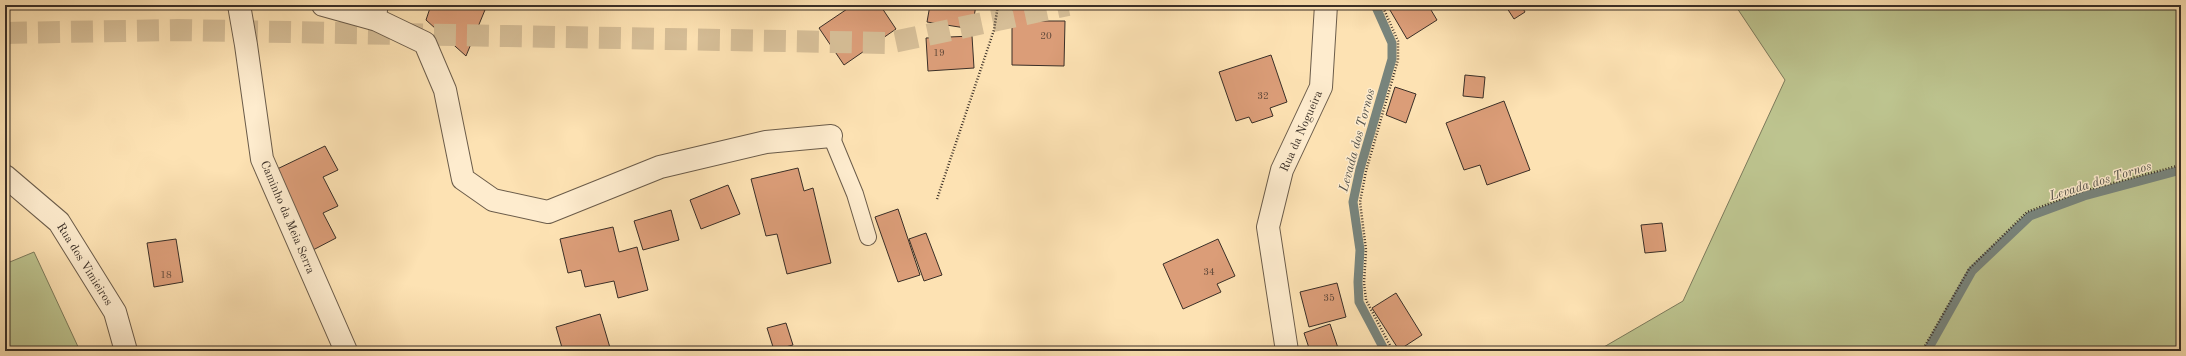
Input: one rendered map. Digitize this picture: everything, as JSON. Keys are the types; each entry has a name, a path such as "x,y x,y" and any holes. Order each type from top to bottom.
{"street":[{"name":"Caminho da Meia Serra","path":"239,5 262,159 346,351"},
{"path":"323,5 378,13 425,43 445,90 463,179 493,200 548,212 660,167 766,142 831,136"},
{"name":"Rua da Nogueira","path":"1287,351 1268,227 1282,170 1321,87 1326,5"},
{"name":"Rua dos Vimieiros","path":"5,176 59,222 116,312 126,351"}],"lane":[{"path":"831,136 855,194 868,237"}],"path":[{"path":"937,199 994,30 998,5"},
{"path":"1382,5 1398,41 1398,60 1366,171 1360,202 1366,250 1364,283 1366,300 1392,351"},
{"path":"1922,351 1969,269 2027,212 2083,191 2181,165"}],"green space":[{"path":"1735,5 2181,5 2181,351 1597,351 1683,301 1785,80"},
{"path":"34,252 80,351 5,351 5,264"}],"building":[{"path":"431,5 487,5 466,56 426,20"},
{"path":"853,5 880,5 896,29 844,65 819,28"},
{"path":"930,5 976,5 972,29 927,22"},
{"path":"1012,5 1037,5 1037,21 1065,21 1064,66 1012,65"},
{"path":"1387,5 1428,5 1437,20 1407,39"},
{"path":"1505,5 1521,5 1525,12 1514,19"},
{"path":"972,36 974,68 928,71 926,38"},
{"path":"1271,55 1287,102 1270,108 1273,116 1252,123 1249,117 1236,121 1219,72"},
{"path":"1465,75 1485,77 1483,98 1463,96"},
{"path":"1395,87 1416,94 1406,123 1386,115"},
{"path":"1504,101 1530,170 1487,185 1480,165 1464,170 1446,123"},
{"path":"325,146 338,170 323,177 338,206 323,213 336,238 313,250 273,171"},
{"path":"798,168 804,191 813,188 831,263 787,274 777,234 766,236 751,179"},
{"path":"728,185 740,214 701,229 690,200"},
{"path":"898,209 920,275 898,282 875,217"},
{"path":"671,210 679,240 643,250 634,221"},
{"path":"1662,223 1666,251 1645,253 1641,225"},
{"path":"613,227 619,252 637,247 648,290 618,298 614,281 585,287 581,270 568,273 560,239"},
{"path":"926,233 942,275 924,281 909,239"},
{"path":"176,239 183,282 154,287 147,243"},
{"path":"1218,239 1235,276 1217,284 1221,292 1183,309 1163,264"},
{"path":"1337,283 1346,317 1309,327 1300,292"},
{"path":"1396,293 1422,335 1399,350 1372,308"},
{"path":"600,314 611,351 563,351 556,327"},
{"path":"786,323 793,345 774,350 767,328"},
{"path":"1330,324 1339,351 1310,351 1304,333"}],"waterway":[{"name":"Levada dos Tornos","path":"1375,5 1392,43 1392,59 1360,169 1353,202 1360,250 1358,282 1359,302 1385,351"},
{"name":"Levada dos Tornos","path":"1927,351 1972,271 2030,216 2084,196 2181,170"}],"tunnel":[{"path":"5,33 178,30 889,43 1068,5"}]}
